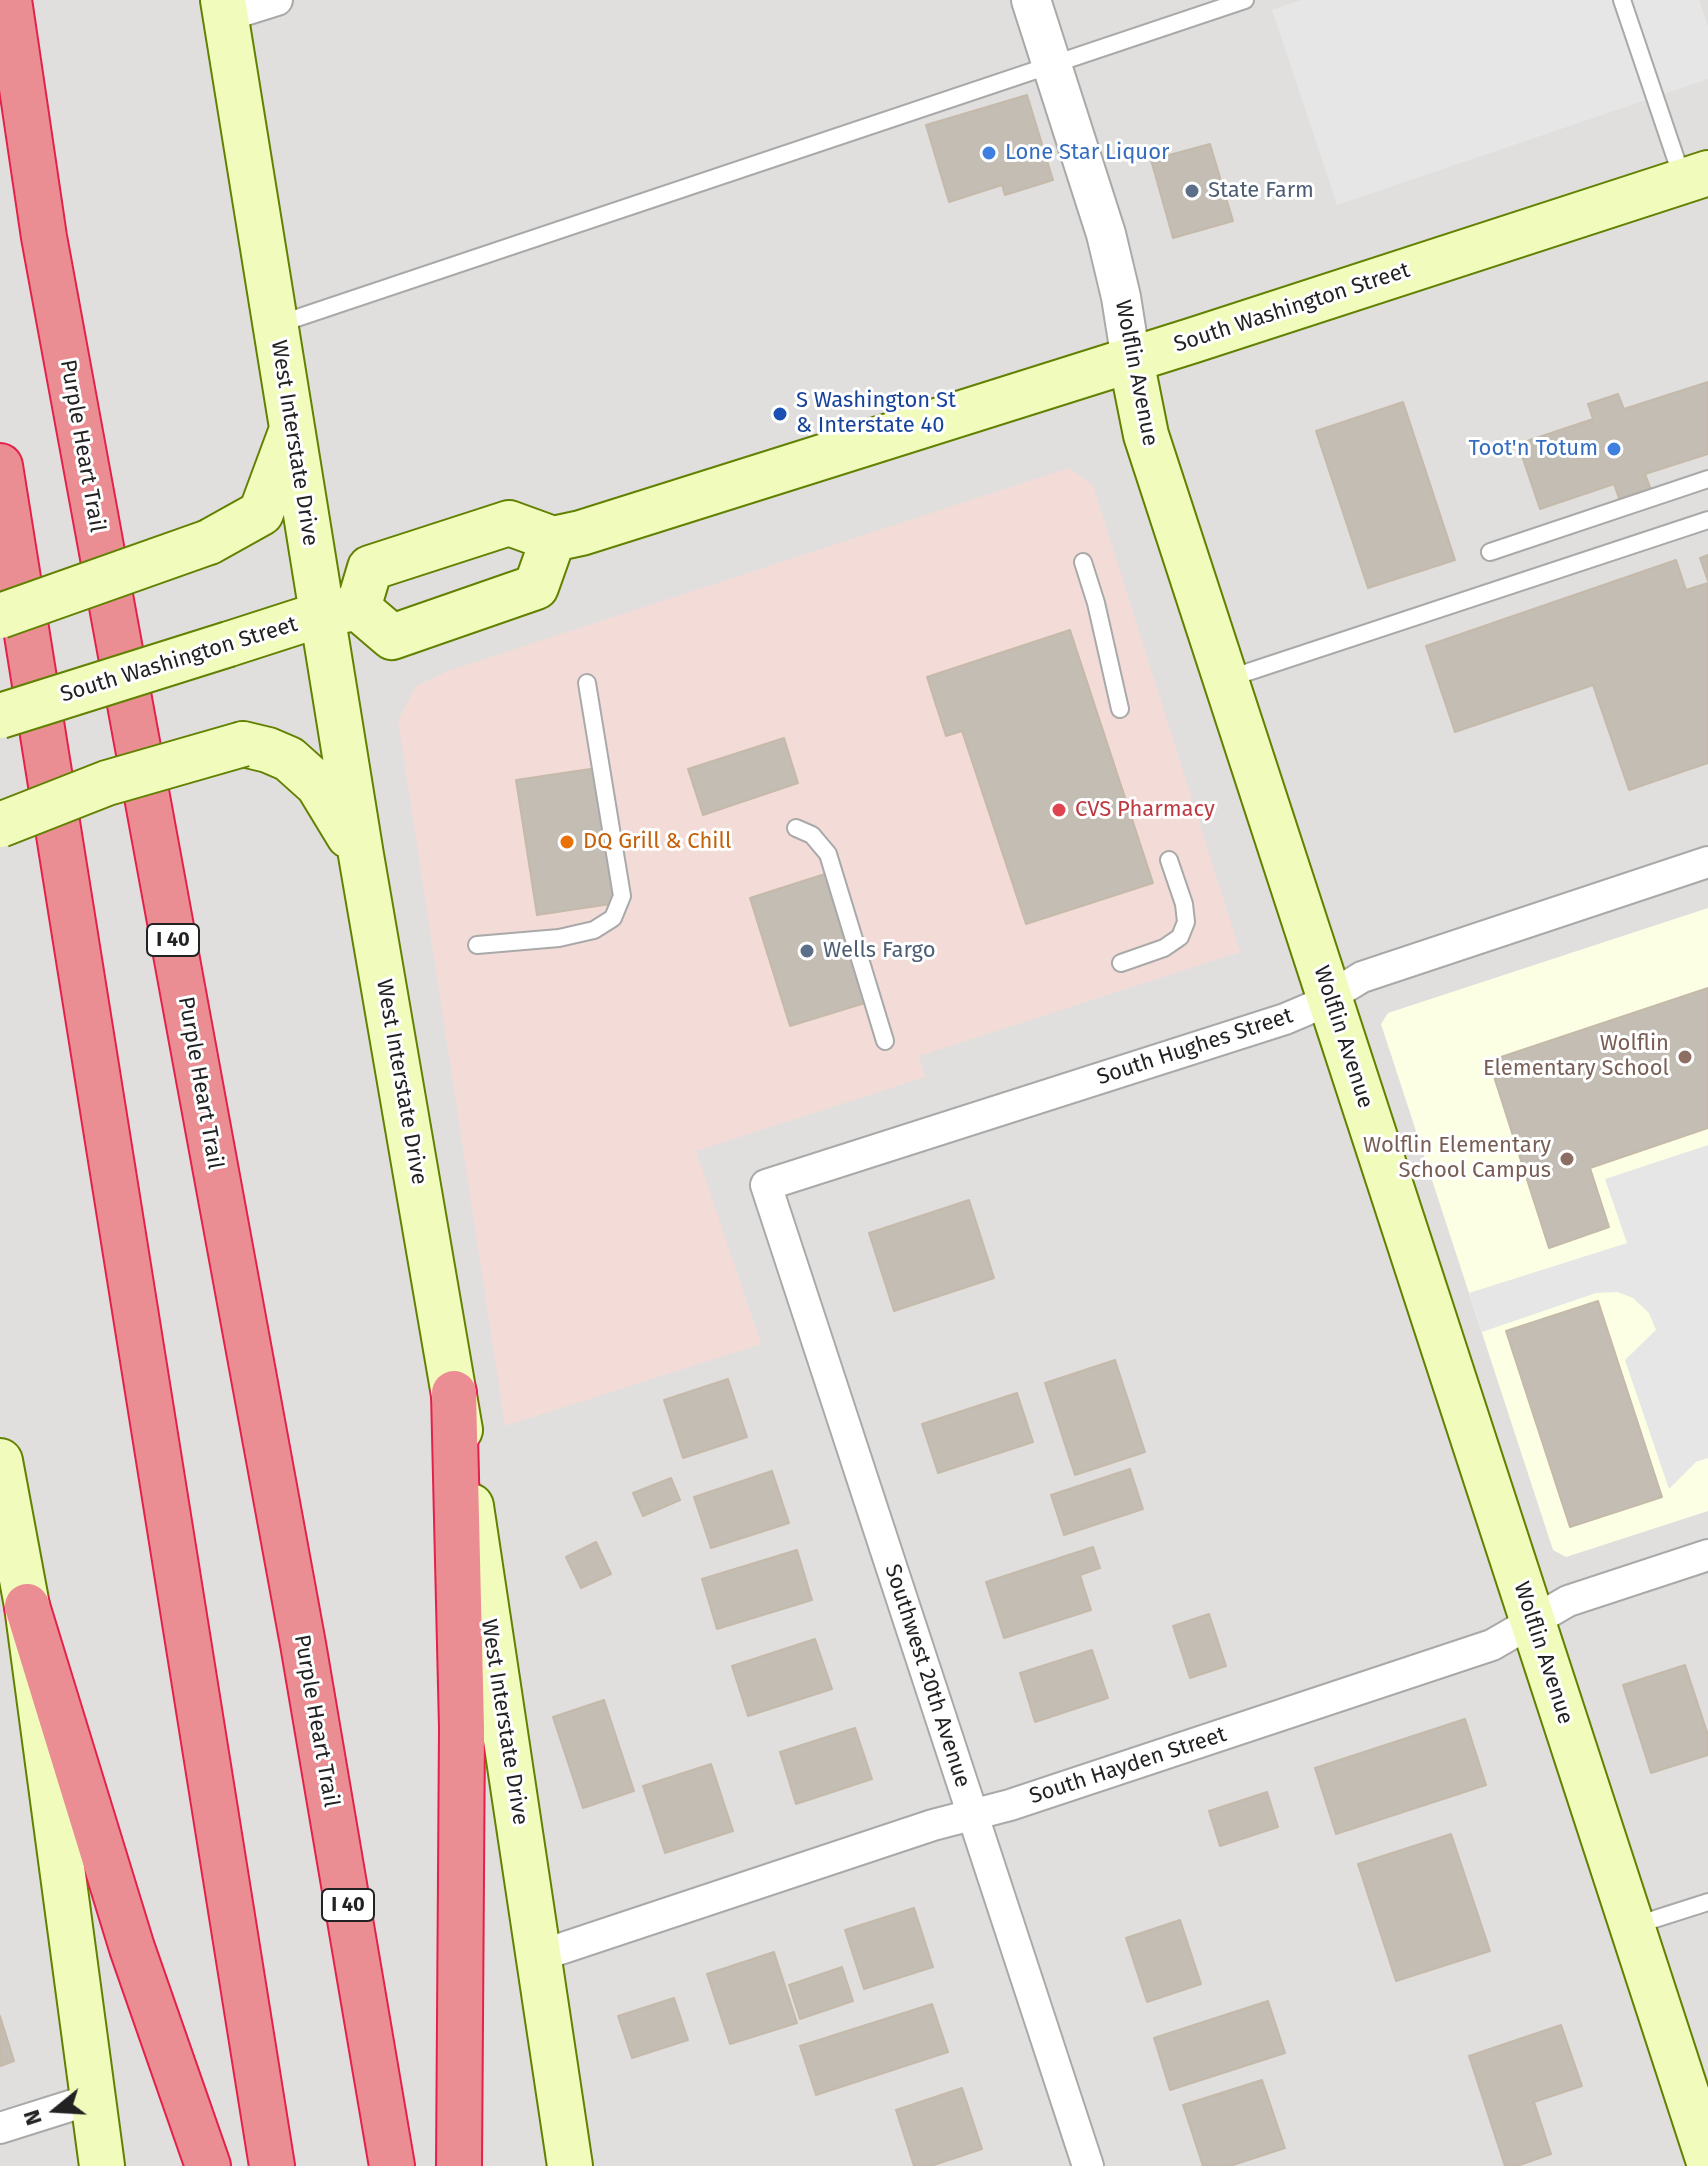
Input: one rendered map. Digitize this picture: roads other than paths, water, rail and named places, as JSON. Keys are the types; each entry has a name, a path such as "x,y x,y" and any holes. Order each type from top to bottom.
{"highway":[{"name":"Purple Heart Trail","path":"9,0 44,237 303,1644 392,2166"},
{"path":"0,466 272,2166"},
{"path":"454,1393 462,1728 459,2166"},
{"path":"27,1606 132,1948 208,2166"}],"main road":[{"name":"West Interstate Drive","path":"225,8 291,432 340,611 361,855 454,1393 570,2166"},
{"name":"South Washington Street","path":"553,539 581,533 1131,360 1696,177"},
{"name":"Wolflin Avenue","path":"1131,360 1146,435 1708,2159"},
{"path":"0,616 209,542 261,513 291,432"},
{"path":"509,523 553,539 536,587 392,637 340,611 370,568 509,523"},
{"name":"South Washington Street","path":"0,716 340,611"},
{"path":"0,825 107,783 243,744 289,759 318,785 361,855"},
{"path":"0,1461 27,1606 102,2166"}],"street":[{"path":"225,8 277,0"},
{"name":"Wolflin Avenue","path":"1031,0 1110,247 1131,360"},
{"name":"South Hughes Street","path":"766,1185 1285,1019 1362,977 1708,862"},
{"name":"Southwest 20th Avenue","path":"766,1185 1088,2166"},
{"name":"South Hayden Street","path":"539,1956 933,1825 1010,1805 1492,1645 1568,1601 1708,1555"},
{"path":"0,2128 92,2099"}],"lane":[{"path":"275,325 1245,0"},
{"path":"1622,0 1696,177"},
{"path":"1490,552 1708,479"},
{"path":"1226,679 1708,520"},
{"path":"1083,562 1096,603 1120,709"},
{"path":"477,945 559,938 594,930 613,918 622,896 587,683"},
{"path":"796,828 812,835 828,854 885,1041"},
{"path":"1121,963 1164,948 1180,937 1186,922 1184,904 1169,860"},
{"path":"1632,1926 1708,1902"}],"place":[{"name":"Lone Star Liquor","path":"989,153"},
{"name":"State Farm","path":"1192,191"},
{"name":"S Washington St & Interstate 40","path":"780,414"},
{"name":"Toot'n Totum","path":"1614,449"},
{"name":"CVS Pharmacy","path":"1059,810"},
{"name":"DQ Grill & Chill","path":"567,842"},
{"name":"Wells Fargo","path":"807,951"},
{"name":"Wolflin Elementary School","path":"1685,1057"},
{"name":"Wolflin Elementary School Campus","path":"1567,1159"}]}
